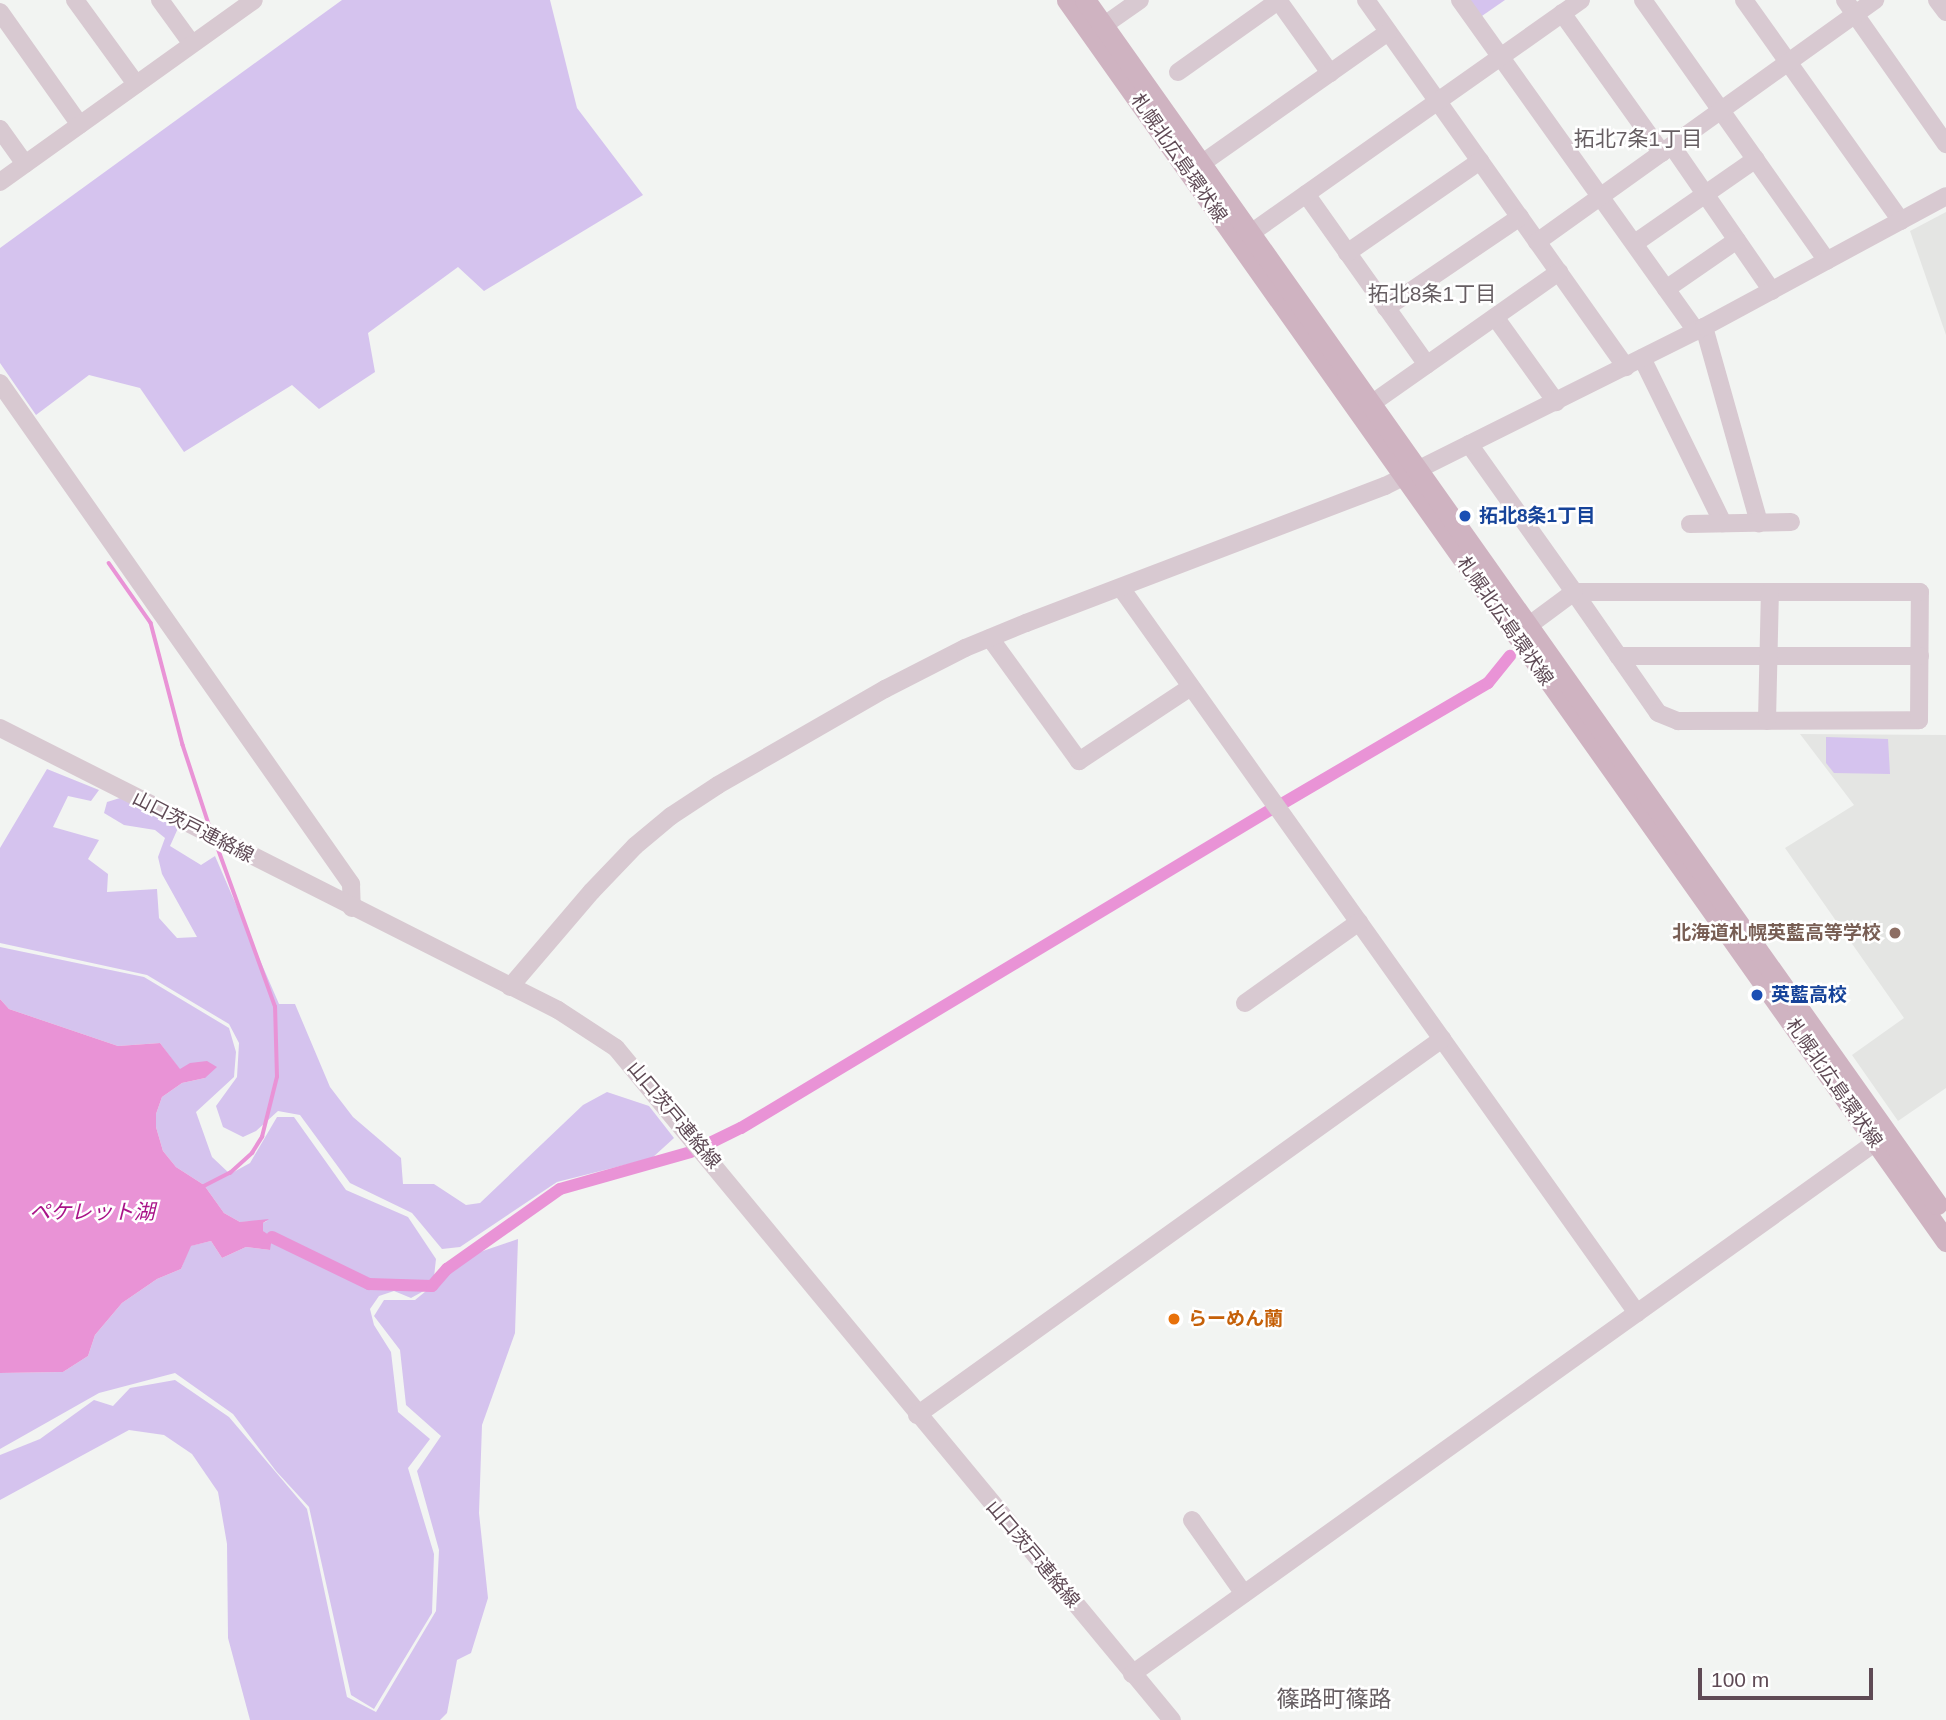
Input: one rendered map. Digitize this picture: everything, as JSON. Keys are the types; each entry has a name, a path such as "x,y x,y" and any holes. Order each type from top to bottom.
{"main road":[{"name":"札幌北広島環状線","path":"1067,0 1371,404 1410,473 1528,626 1946,1216"},
{"name":"札幌北広島環状線","path":"1085,0 1202,164 1244,238 1946,1241"}],"street":[{"path":"75,0 136,84"},
{"path":"160,0 192,44"},
{"path":"1103,26 1140,0"},
{"path":"1178,72 1278,0 1330,74"},
{"path":"1366,0 1559,272 1634,362 1723,523"},
{"path":"1460,0 1667,289 1700,329 1759,523"},
{"path":"1244,238 1581,0"},
{"path":"1643,0 1827,261"},
{"path":"1744,0 1901,221"},
{"path":"1537,242 1789,63 1850,7 1875,0"},
{"path":"1937,0 1946,12"},
{"path":"0,182 249,1"},
{"path":"1850,7 1946,144"},
{"path":"0,12 80,125"},
{"path":"1562,13 1667,149 1706,194 1772,292"},
{"path":"1202,164 1388,32"},
{"path":"0,130 25,164"},
{"path":"1635,243 1756,159"},
{"path":"1347,253 1480,161"},
{"path":"1306,194 1427,365"},
{"path":"510,987 592,891 635,846 671,816 718,785 885,689 990,638 1353,501 1772,292 1946,196"},
{"path":"1386,308 1520,217"},
{"path":"1667,289 1737,240"},
{"path":"1371,404 1559,272"},
{"path":"1495,317 1556,402"},
{"path":"0,383 351,884 352,908"},
{"path":"1469,444 1574,592 1658,713 1678,721 1919,720 1920,592 1574,592 1528,626"},
{"path":"1690,524 1791,522"},
{"path":"1121,588 1637,1313"},
{"path":"1767,721 1770,592"},
{"path":"990,638 1079,761 1191,687"},
{"path":"1618,656 1920,656"},
{"name":"山口茨戸連絡線","path":"0,729 558,1010 615,1048 631,1062 917,1415 1172,1720"},
{"path":"1245,1003 1359,922"},
{"path":"917,1415 1442,1039"},
{"path":"1132,1674 1876,1142"},
{"path":"1192,1520 1244,1594"}],"shaded area":[{"path":"342,0 550,0 577,108 643,195 484,291 458,267 368,333 375,372 319,409 292,385 184,452 140,388 89,375 36,415 0,363 0,248"},
{"path":"1467,0 1505,0 1479,18"},
{"path":"1946,212 1946,335 1910,231"},
{"name":"北海道札幌英藍高等学校","path":"1800,734 1946,735 1946,1088 1898,1121 1852,1055 1904,1018 1785,848 1854,805"},
{"path":"1826,737 1888,739 1890,774 1834,773 1826,763"},
{"path":"47,769 99,790 91,801 68,796 53,827 99,840 88,859 108,874 107,892 157,889 159,918 177,938 197,937 162,874 158,857 165,838 155,830 124,825 104,813 107,802 120,798 179,826 170,846 201,865 215,856 279,1004 295,1004 330,1087 353,1117 401,1158 403,1184 434,1184 466,1205 480,1203 583,1105 607,1092 649,1106 674,1138 652,1158 557,1182 460,1247 442,1249 412,1213 350,1183 300,1115 278,1111 256,1131 243,1137 223,1127 216,1106 237,1077 239,1043 229,1024 147,975 0,943 0,848"},
{"path":"0,947 144,977 229,1028 236,1052 234,1077 196,1112 212,1157 230,1174 250,1163 277,1117 294,1117 346,1190 408,1217 436,1259 433,1286 477,1253 518,1239 515,1333 482,1425 479,1513 488,1598 471,1653 457,1660 447,1713 440,1720 250,1720 228,1638 227,1544 218,1492 192,1454 164,1435 129,1430 0,1500 0,1455 40,1439 94,1400 113,1406 130,1388 175,1380 229,1417 307,1509 347,1697 376,1712 436,1611 439,1550 417,1471 441,1436 406,1405 400,1350 374,1316 384,1300 415,1300 431,1287 411,1298 394,1291 379,1296 370,1309 374,1325 391,1352 398,1412 430,1439 408,1468 434,1554 432,1613 374,1709 351,1695 309,1507 276,1471 233,1414 175,1373 99,1393 0,1449 0,1373 63,1372 88,1356 95,1335 122,1303 157,1279 181,1269 190,1246 211,1241 222,1258 246,1247 270,1250 263,1231 263,1223 267,1221 240,1222 224,1213 204,1185 176,1167 163,1151 156,1127 156,1114 162,1097 182,1083 205,1078 180,1070 160,1043 118,1046 9,1009 0,999"}],"water":[{"name":"ペケレット湖","path":"0,999 9,1009 118,1046 160,1043 180,1069 190,1063 207,1061 217,1067 205,1078 182,1083 162,1097 156,1114 156,1127 163,1151 176,1167 204,1185 224,1213 240,1222 269,1219 263,1223 263,1231 272,1237 270,1250 246,1247 222,1258 211,1241 191,1246 181,1269 157,1279 122,1303 95,1335 88,1356 63,1372 0,1373"}],"waterway":[{"path":"109,563 151,623 183,745 210,827"},
{"path":"1280,805 1488,683 1510,656"},
{"path":"712,1142 741,1128 1270,810"},
{"path":"200,1188 230,1173 252,1153 262,1137 277,1077 275,1007 216,844"},
{"path":"272,1237 369,1284 432,1286 447,1269 560,1189 691,1152"}],"place":[{"name":"拓北8条1丁目","path":"1465,516"},
{"name":"北海道札幌英藍高等学校","path":"1895,933"},
{"name":"英藍高校","path":"1757,995"},
{"name":"らーめん蘭","path":"1174,1319"}],"district":[{"name":"拓北7条1丁目","path":"1638,139"},
{"name":"拓北8条1丁目","path":"1432,294"},
{"name":"篠路町篠路","path":"1334,1699"}]}
